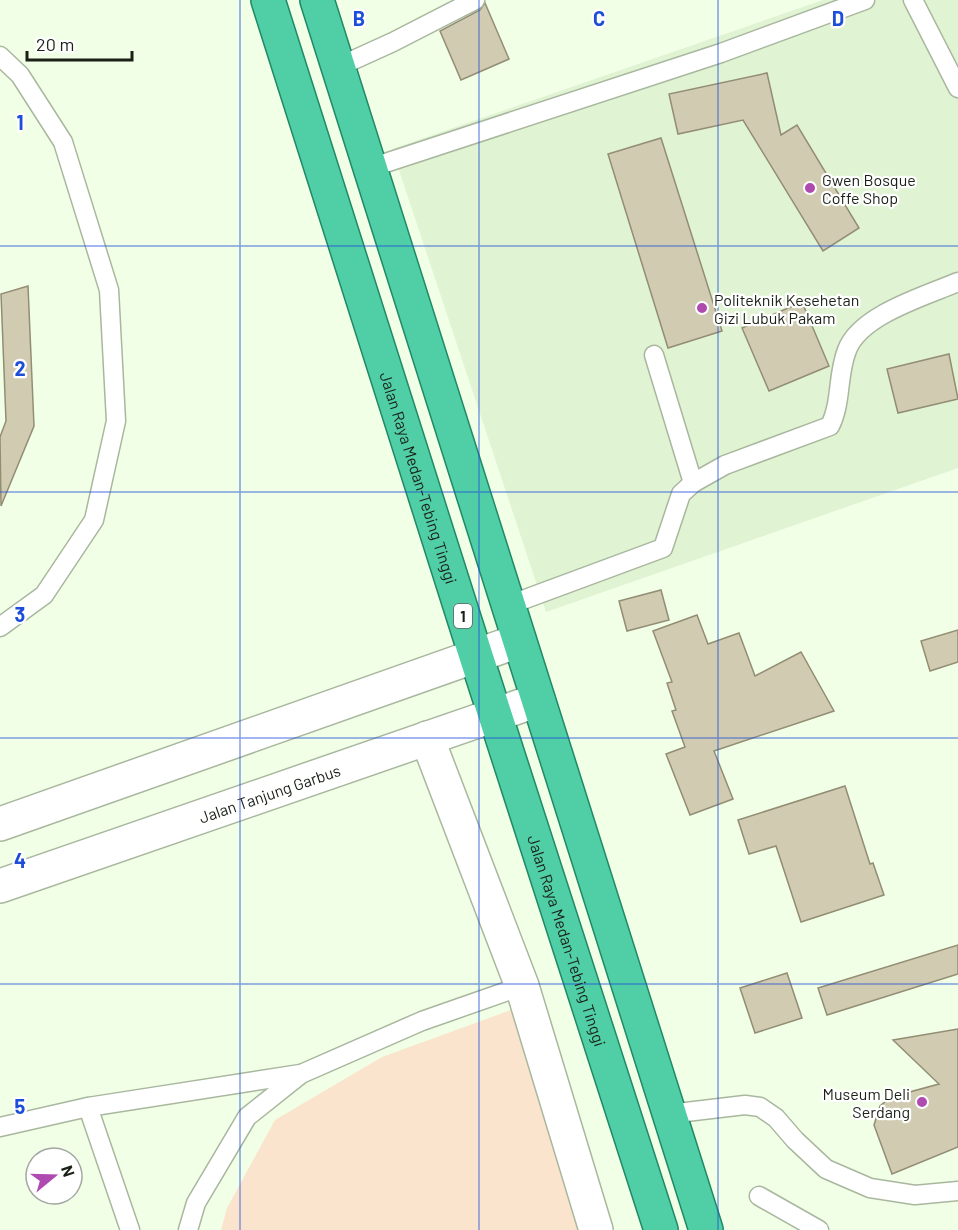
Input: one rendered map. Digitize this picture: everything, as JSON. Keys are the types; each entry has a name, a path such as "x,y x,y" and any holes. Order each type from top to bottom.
{"highway":[{"name":"Jalan Raya Medan-Tebing Tinggi","path":"268,0 494,714 661,1230"},
{"path":"317,0 706,1230"}],"street":[{"path":"0,824 518,641"},
{"name":"Jalan Tanjung Garbus","path":"0,886 538,699"},
{"path":"427,738 522,986 596,1230"}],"lane":[{"path":"338,67 475,0"},
{"path":"369,168 722,53 865,0"},
{"path":"913,0 958,88"},
{"path":"0,56 20,75 63,142 109,290 116,421 94,520 44,595 0,627"},
{"path":"509,605 663,548 681,494 693,483 725,465 830,426 836,413 847,349 860,329 876,317 958,282"},
{"path":"654,355 693,483"},
{"path":"0,1127 88,1107 301,1074 422,1021 522,986"},
{"path":"188,1230 196,1203 247,1117 301,1074"},
{"path":"669,1114 745,1105 760,1107 776,1118 795,1140 826,1168 870,1188 915,1195 958,1191"},
{"path":"88,1107 130,1230"},
{"path":"759,1196 819,1230"}],"shaded area":[{"name":"Politeknik Kesehetan Gizi Lubuk Pakam","path":"823,0 958,0 958,468 546,612 392,149"},
{"path":"511,1010 578,1230 221,1230 227,1208 275,1120 382,1057"}],"building":[{"path":"485,3 509,59 461,80 440,31 480,10"},
{"path":"767,73 781,135 797,125 859,228 823,251 743,120 678,134 669,94"},
{"path":"661,138 722,331 668,348 608,154"},
{"path":"28,286 34,426 1,506 0,437 6,421 1,294"},
{"path":"802,302 829,366 769,391 742,328"},
{"path":"949,354 958,399 898,413 887,369"},
{"path":"661,590 669,620 627,631 619,601"},
{"path":"697,615 708,644 739,633 755,676 801,652 834,711 714,751 733,799 690,815 666,754 685,747 672,711 676,710 667,683 672,682 653,631"},
{"path":"958,630 958,662 930,671 921,641"},
{"path":"845,786 870,864 873,863 884,895 801,922 776,846 749,854 738,820"},
{"path":"958,945 958,974 827,1015 818,988"},
{"path":"787,973 802,1018 755,1033 740,988"},
{"name":"Museum Deli Serdang","path":"958,1029 958,1147 892,1174 874,1125 880,1106 891,1097 939,1084 893,1040"}],"place":[{"name":"Gwen Bosque Coffe Shop","path":"810,188"},
{"name":"Politeknik Kesehetan Gizi Lubuk Pakam","path":"702,308"},
{"name":"Museum Deli Serdang","path":"922,1102"}]}
